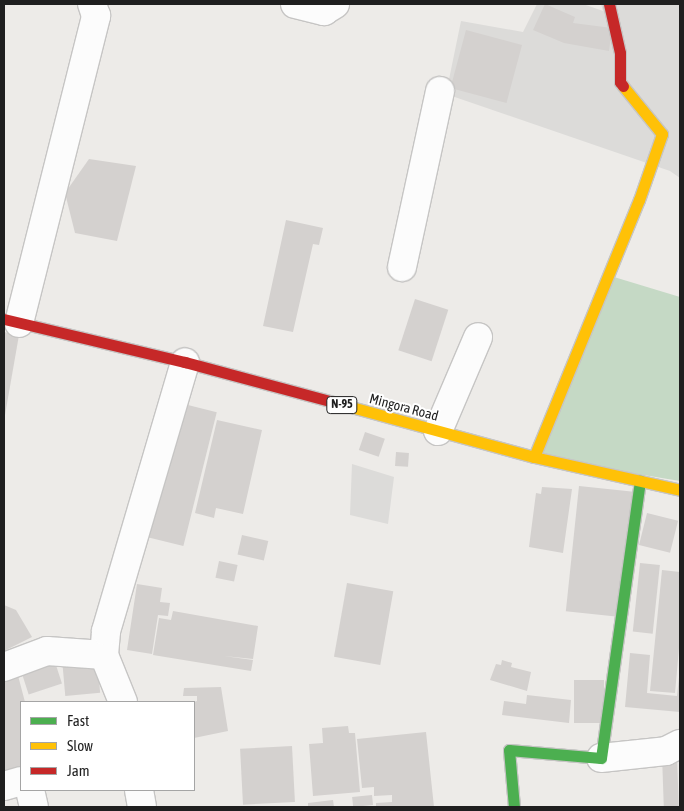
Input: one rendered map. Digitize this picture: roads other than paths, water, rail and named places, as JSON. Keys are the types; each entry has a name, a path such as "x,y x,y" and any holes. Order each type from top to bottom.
{"street":[{"path":"12,321 96,16 92,4"},
{"path":"295,4 324,11 335,4"},
{"path":"534,458 636,209 662,134 620,82 620,53 609,4"},
{"path":"402,267 440,91"},
{"name":"Mingora Road","path":"12,321 185,362 534,458 680,490"},
{"path":"438,432 478,337"},
{"path":"123,701 104,655 106,631 185,362"},
{"path":"601,758 640,481"},
{"path":"4,667 47,651 104,655"},
{"path":"514,807 510,750 601,758 666,751 680,744"},
{"path":"4,786 20,781"},
{"path":"30,791 34,807"},
{"path":"139,791 142,807"}]}
